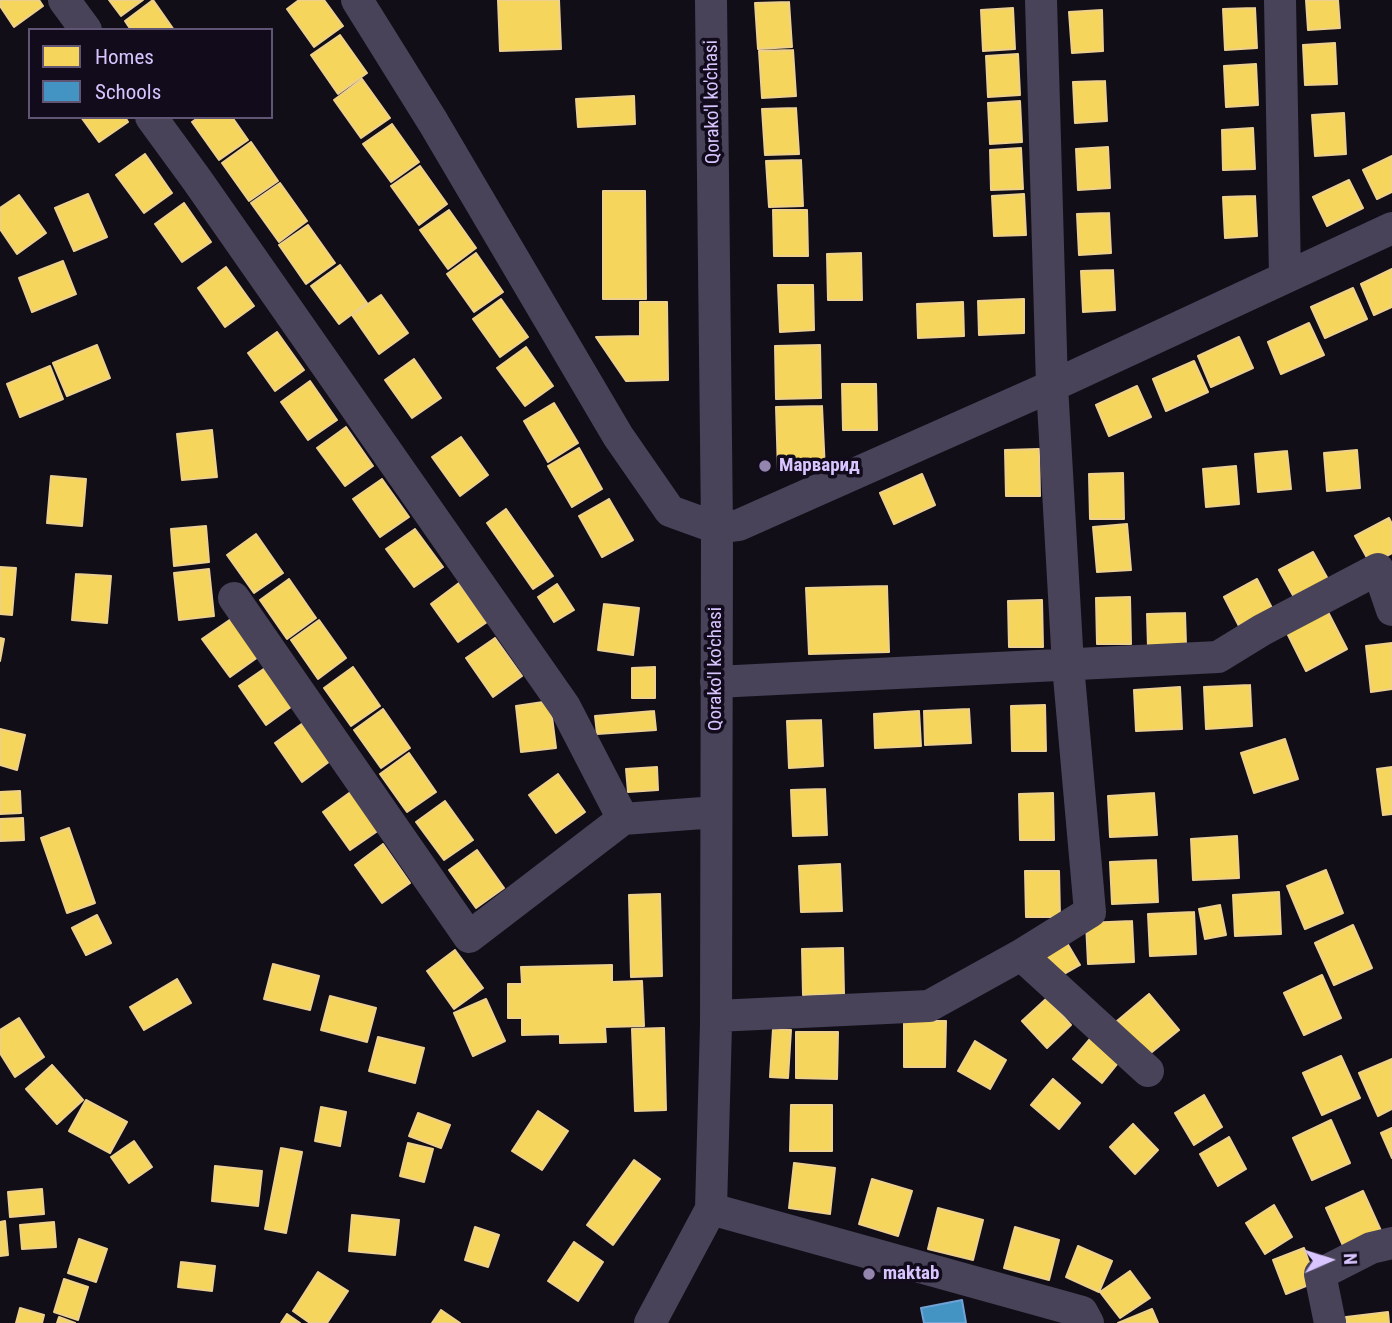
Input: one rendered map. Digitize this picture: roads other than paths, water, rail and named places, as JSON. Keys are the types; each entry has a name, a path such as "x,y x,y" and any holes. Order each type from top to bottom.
{"street":[{"path":"64,0 85,28"},
{"path":"357,0 433,121 618,436 670,511 717,528 740,525 1052,386 1392,228"},
{"name":"Qorako'l ko'chasi","path":"650,1323 711,1209 716,1016 717,528 711,0"},
{"path":"716,1016 929,1006 1021,955 1090,912 1068,665 1052,386 1041,0"},
{"path":"1280,0 1285,276"},
{"path":"151,119 197,180 565,707 623,819"},
{"path":"716,682 1218,657 1262,630 1378,569 1392,610"},
{"path":"234,598 469,937 623,819 716,813"},
{"path":"1021,955 1148,1071"},
{"path":"711,1209 1082,1312 1088,1323"},
{"path":"1330,1323 1320,1274 1371,1248 1392,1243"}],"place":[{"name":"Марварид","path":"765,466"},
{"name":"maktab","path":"869,1274"}]}
